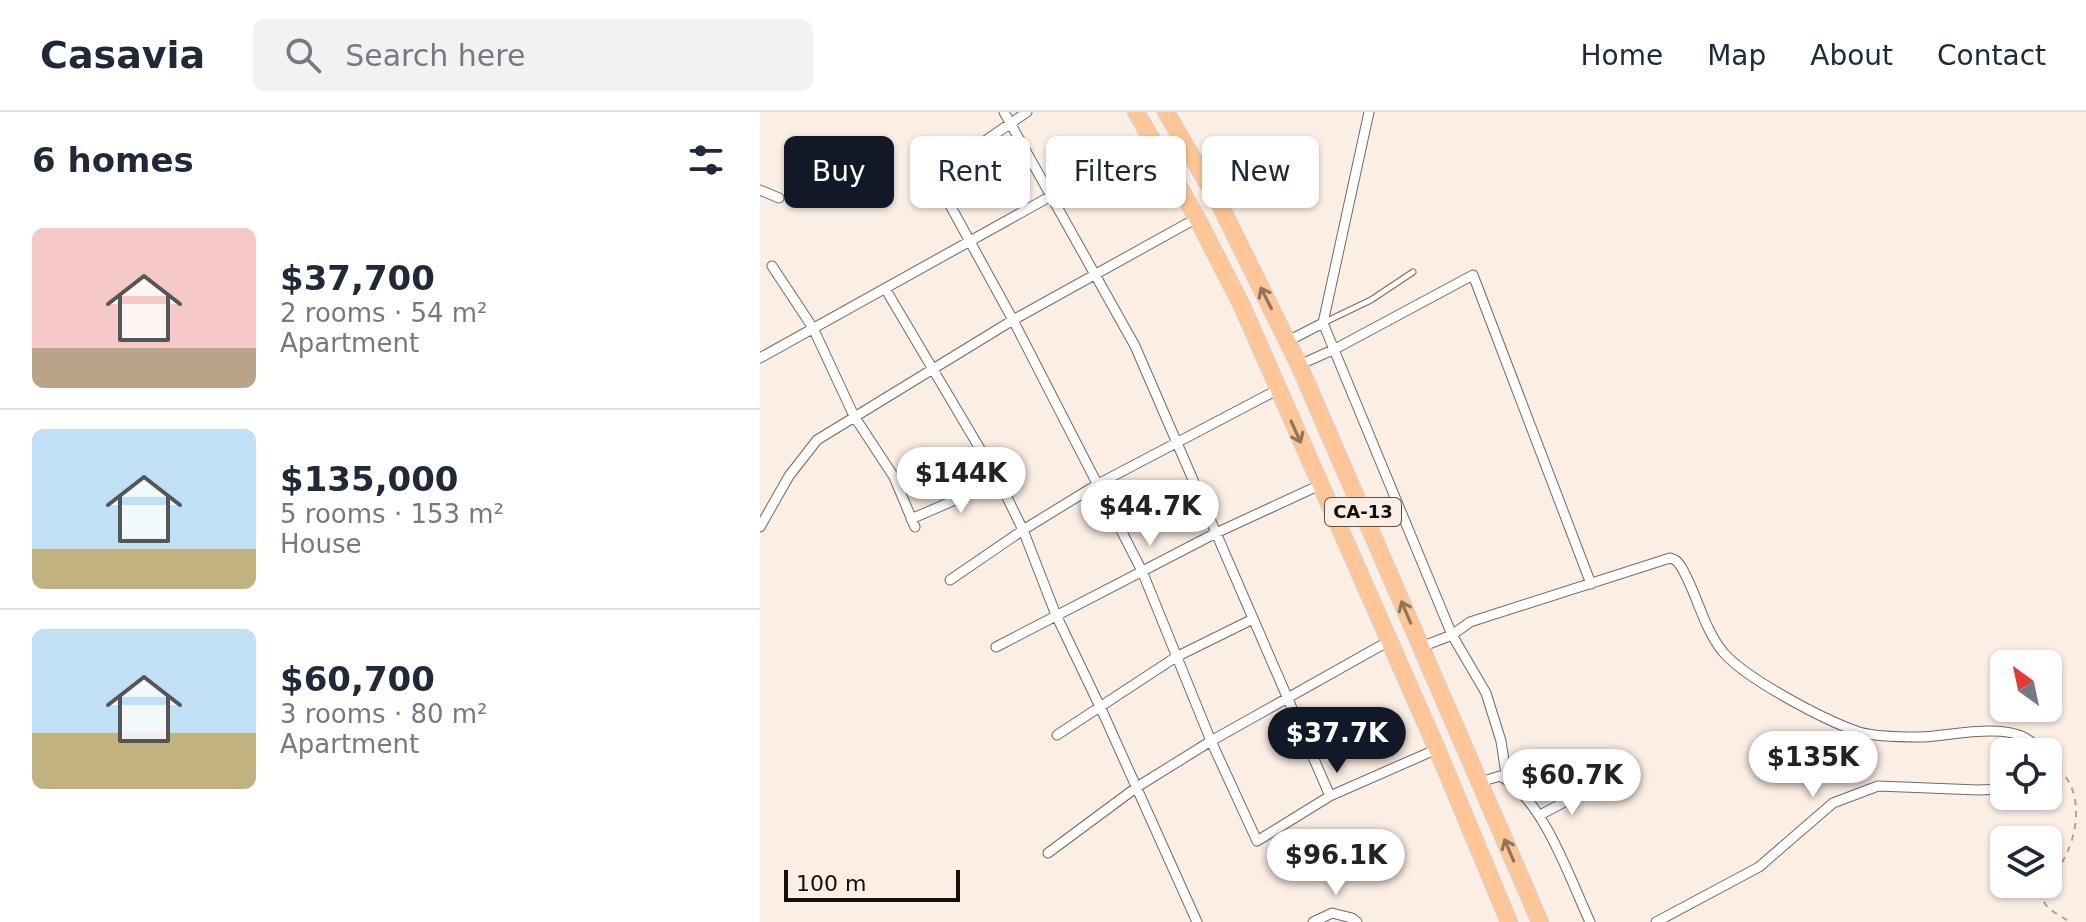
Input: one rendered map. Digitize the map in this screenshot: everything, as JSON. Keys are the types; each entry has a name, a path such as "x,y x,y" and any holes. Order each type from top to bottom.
{"highway":[{"name":"CA-13","path":"1136,112 1151,136"},
{"name":"CA-13","path":"1166,112 1219,203 1288,341 1540,922"},
{"name":"CA-13","path":"1186,198 1242,306 1437,749 1509,922"}],"street":[{"path":"1004,112 1046,187"},
{"path":"1027,112 934,176 1013,320 1142,571 1211,741 1257,841 1330,796 1437,749"},
{"path":"1369,112 1323,323 1452,635 1486,693 1501,741 1507,780"},
{"path":"760,190 779,198"},
{"path":"760,358 1046,199"},
{"path":"1058,208 1135,346 1330,796"},
{"path":"760,527 789,476 817,440 1013,320 1197,218"},
{"path":"772,266 813,328 854,416 894,477 913,523 999,481"},
{"path":"1299,365 1473,275 1591,584"},
{"path":"886,290 999,481 1023,530 1056,615 1197,922"},
{"path":"1288,341 1323,323"},
{"path":"950,580 1098,484 1277,390"},
{"path":"996,647 1216,533 1320,485"},
{"path":"1421,647 1452,635 1470,622 1664,558 1673,559 1680,566 1699,611 1724,653 1767,687 1806,707 1861,733 1921,737 1977,730 2024,738"},
{"path":"1057,735 1176,657 1253,619"},
{"path":"1048,853 1137,787 1211,741 1389,641"},
{"path":"1480,782 1500,776 1514,783 1540,815 1590,922"},
{"path":"1656,922 1759,867 1833,803 1878,786 1990,790"},
{"path":"1540,815 1589,789"},
{"path":"1313,922 1332,913 1357,922"}],"lane":[{"path":"1323,323 1371,300 1413,272"}],"path":[{"path":"2062,774 2068,779 2077,808 2076,833 2062,862"},
{"path":"2041,898 2049,909 2070,922"}]}
